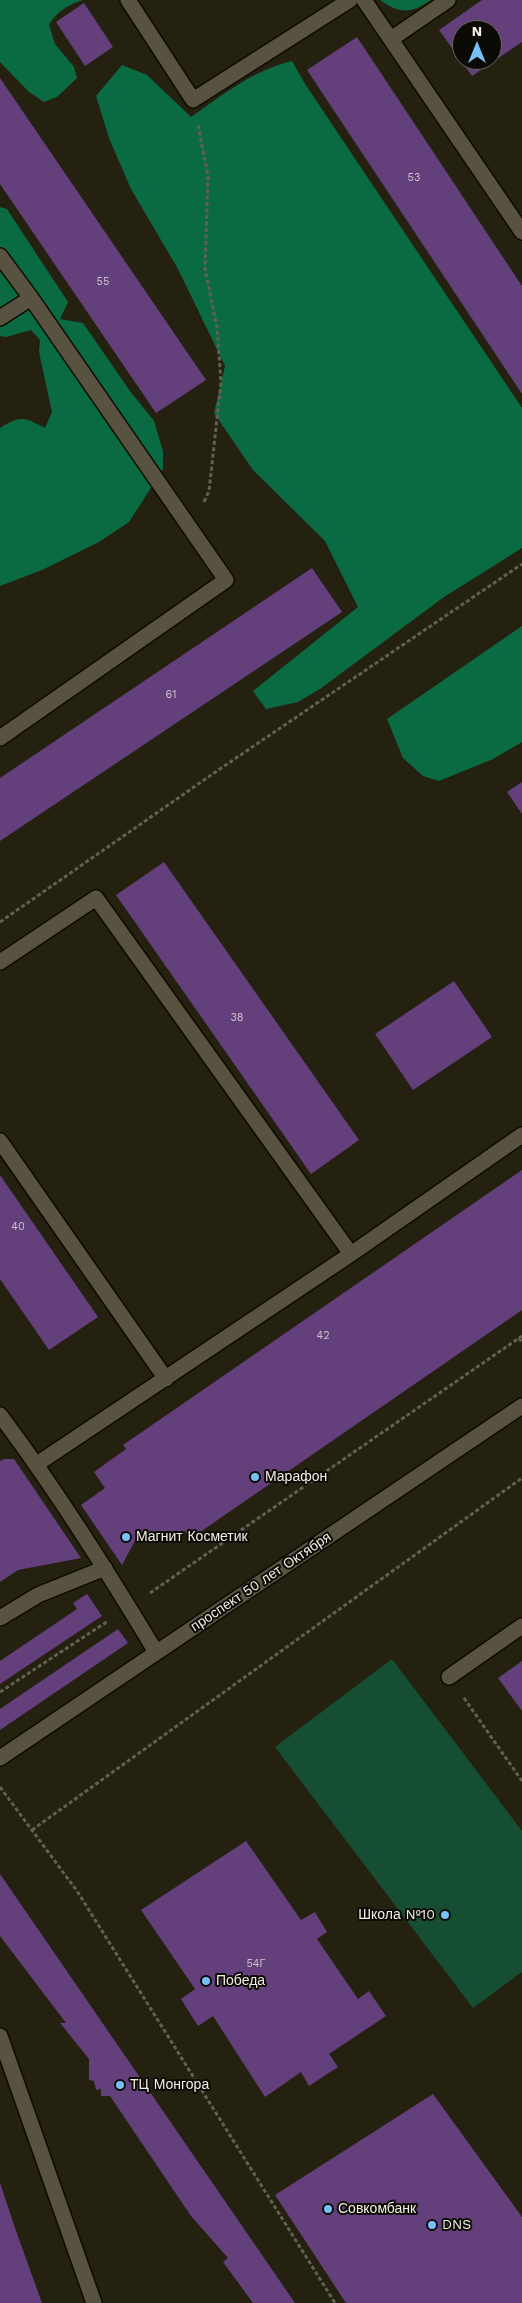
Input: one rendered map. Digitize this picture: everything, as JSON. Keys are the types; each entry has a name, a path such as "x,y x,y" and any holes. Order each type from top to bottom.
{"street":[{"path":"128,0 193,100 350,0"},
{"path":"364,0 522,232"},
{"path":"390,39 448,0"},
{"path":"0,256 226,580 0,738"},
{"path":"0,318 31,298"},
{"path":"0,962 96,898 351,1254"},
{"path":"37,1464 351,1254 522,1135"},
{"path":"0,1141 166,1379"},
{"name":"проспект 50 лет Октября","path":"0,1758 522,1406"},
{"path":"0,1415 37,1464 105,1568 156,1652"},
{"path":"0,1618 38,1595 105,1568"},
{"path":"449,1677 522,1626"},
{"path":"0,2036 94,2303"}],"path":[{"path":"191,529 209,491 221,382 217,327 205,269 208,176 193,100"},
{"path":"0,922 214,773 522,564"},
{"path":"0,1692 129,1608 520,1337 522,1343"},
{"path":"32,1830 522,1478"},
{"path":"449,1677 522,1781"},
{"path":"0,1787 78,1891 335,2303"}],"green space":[{"path":"0,0 83,0 63,9 49,25 55,44 74,67 77,78 57,97 44,102 29,92 0,62"},
{"path":"380,0 431,0 411,10 400,10"},
{"path":"292,61 305,84 522,408 522,548 444,597 320,689 298,702 266,709 253,691 358,607 325,541 253,470 214,413 225,366 178,269 131,189 109,138 96,96 122,65 147,75 191,117 251,77"},
{"path":"0,207 7,209 68,302 60,319 83,323 130,391 154,421 163,451 163,469 129,522 99,542 42,570 0,586 0,428 17,419 22,419 45,428 52,412 39,352 40,340 31,330 6,337 0,336"},
{"path":"522,626 522,742 493,759 439,781 423,776 403,758 387,719"},
{"path":"392,1659 522,1831 522,1972 473,2008 275,1747"}],"building":[{"path":"482,0 522,0 522,42 502,56 502,20 453,20"},
{"path":"84,3 113,47 85,66 56,22"},
{"path":"452,21 452,48 439,30"},
{"path":"357,37 522,286 522,394 307,70"},
{"path":"468,70 481,70 472,76"},
{"path":"0,78 206,380 156,413 0,184"},
{"path":"312,568 342,612 0,841 0,778"},
{"path":"522,782 522,814 507,792"},
{"path":"164,862 359,1140 311,1174 116,895"},
{"path":"454,981 492,1037 413,1090 375,1034"},
{"path":"522,1170 522,1310 190,1539 185,1531 136,1539 122,1565 81,1505 105,1488 94,1472 126,1449 123,1445"},
{"path":"0,1175 98,1317 49,1350 0,1279"},
{"path":"14,1459 81,1558 18,1570 0,1582 0,1461"},
{"path":"87,1594 102,1616 0,1684 0,1661 77,1609 73,1603"},
{"path":"118,1629 128,1643 0,1730 0,1709"},
{"path":"522,1661 522,1711 498,1678"},
{"path":"246,1841 301,1920 315,1912 327,1932 317,1939 358,1999 369,1991 386,2016 329,2054 338,2067 309,2086 301,2072 265,2097 213,2016 198,2026 181,1999 195,1989 141,1910"},
{"name":"ТЦ Монгора","path":"0,1874 295,2303 253,2303 223,2262 228,2258 191,2216 110,2096 101,2096 101,2089 96,2090 94,2081 89,2080 89,2059 60,2023 66,2023 0,1936"},
{"path":"433,2094 522,2217 522,2303 346,2303 275,2195"},
{"path":"0,2183 15,2228 42,2303 0,2303"}],"place":[{"name":"Марафон","path":"255,1477"},
{"name":"Магнит Косметик","path":"126,1537"},
{"name":"Школа №10","path":"445,1915"},
{"name":"Победа","path":"206,1981"},
{"name":"ТЦ Монгора","path":"120,2085"},
{"name":"Совкомбанк","path":"328,2209"},
{"name":"DNS","path":"432,2225"}]}
